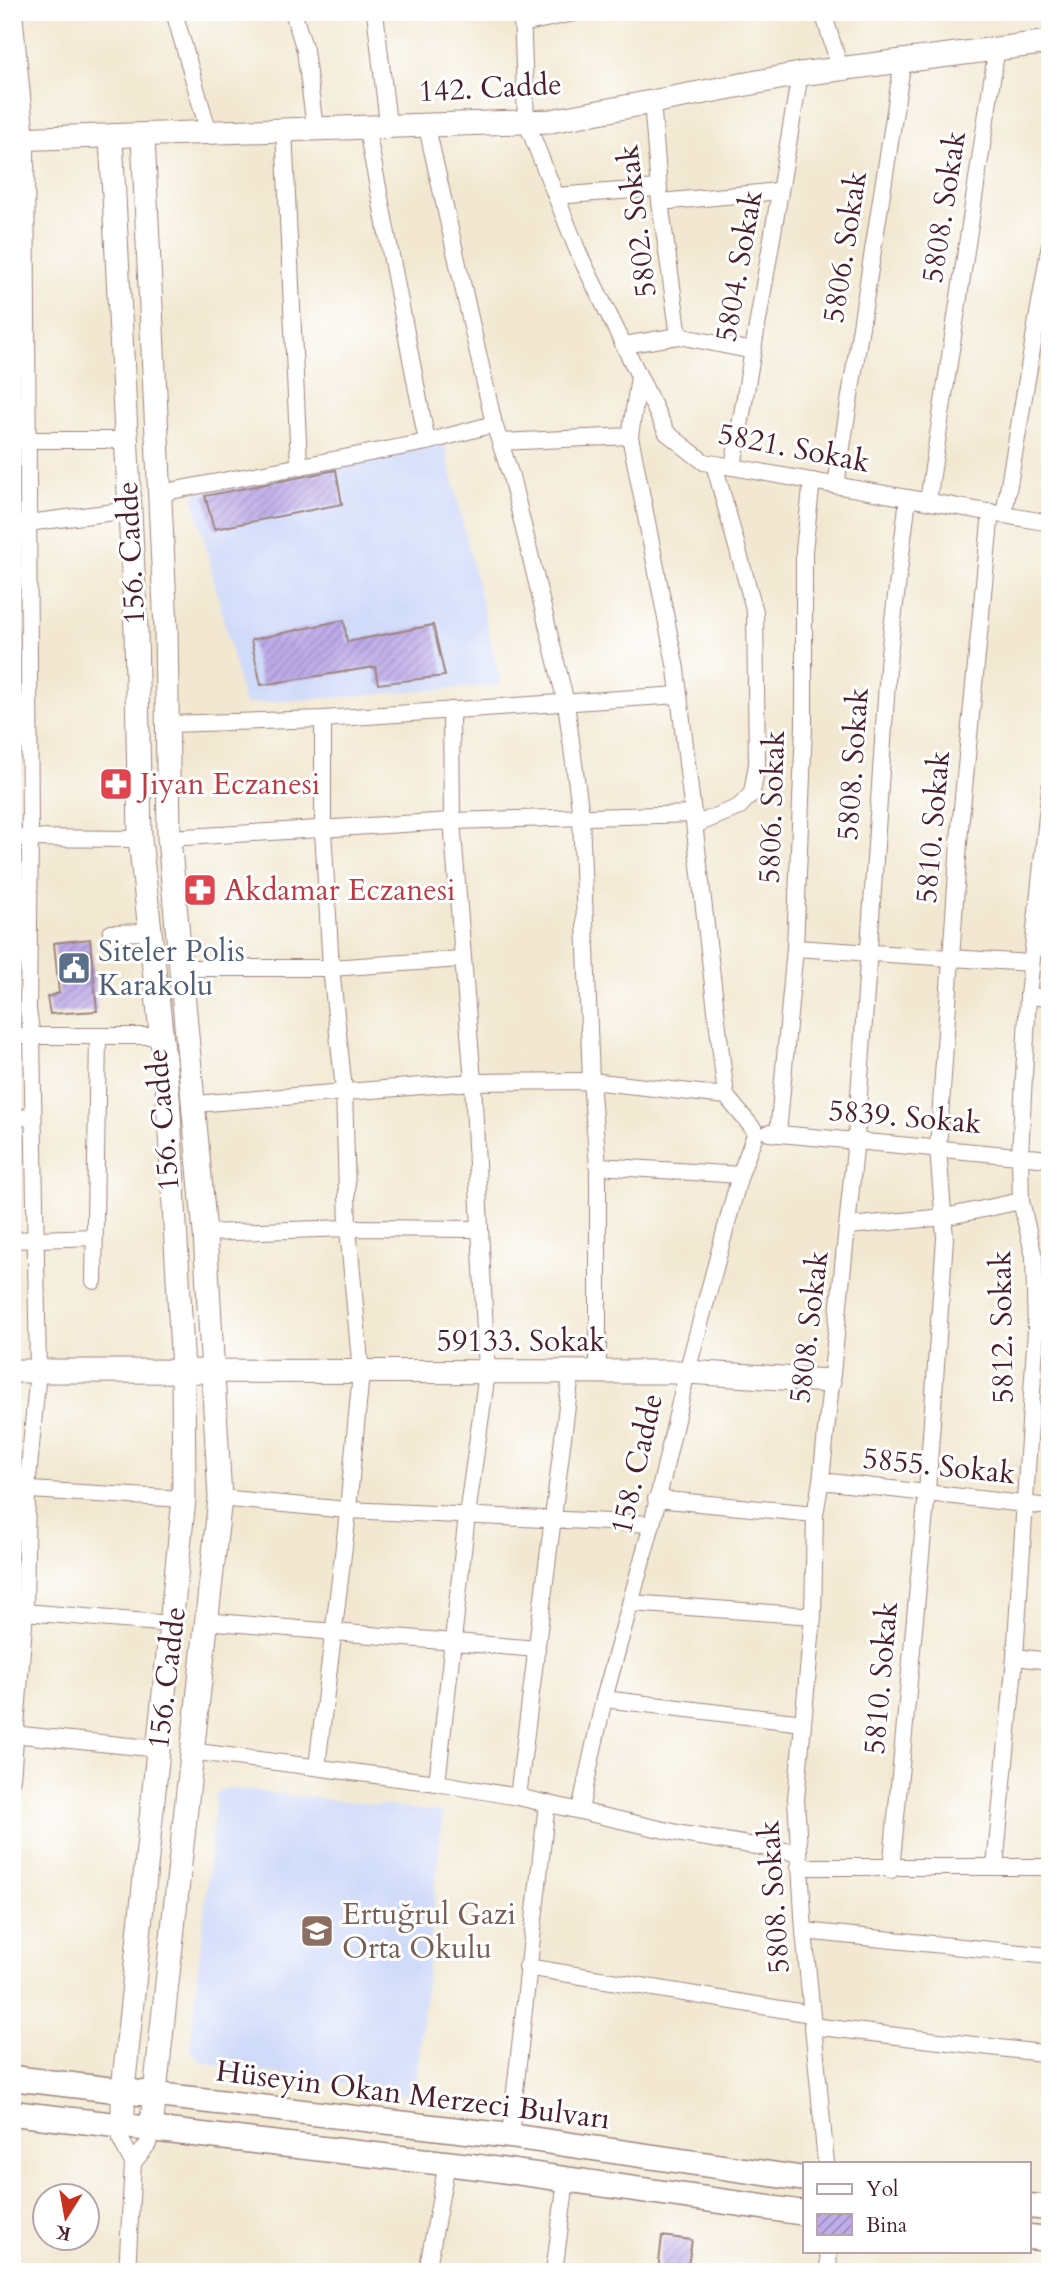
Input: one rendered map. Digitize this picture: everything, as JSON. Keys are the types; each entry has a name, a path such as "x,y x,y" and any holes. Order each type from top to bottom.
{"main road":[{"name":"Hüseyin Okan Merzeci Bulvarı","path":"12,2078 510,2136 803,2179"},
{"path":"12,2113 447,2163 803,2213"},
{"path":"1030,2206 1050,2208"},
{"path":"1030,2237 1050,2239"}],"street":[{"path":"12,1779 19,1611 20,1489 38,1371 32,1036 21,948 30,837 30,753 29,640 20,524 19,139 13,12"},
{"path":"174,12 209,133"},
{"path":"293,12 304,50 315,128"},
{"path":"375,12 377,125 426,442"},
{"path":"527,121 522,18 579,12"},
{"path":"823,12 840,68"},
{"name":"142. Cadde","path":"19,139 426,123 551,121 800,74 1050,42"},
{"name":"5808. Sokak","path":"928,501 997,47"},
{"name":"5806. Sokak","path":"836,485 903,60"},
{"name":"5804. Sokak","path":"733,467 800,74"},
{"name":"5802. Sokak","path":"652,100 659,195 679,336"},
{"name":"5821. Sokak","path":"527,121 579,254 667,433 704,462 1050,523"},
{"path":"426,123 494,424 566,703 581,816 591,1081 598,1166 598,1373"},
{"path":"284,129 299,464"},
{"name":"156. Cadde","path":"144,136 160,493 169,838 205,1234 220,1498 190,1751 151,2129"},
{"name":"156. Cadde","path":"111,137 136,630 140,839 168,1096 183,1370 184,1499 123,2090 122,2126"},
{"path":"556,196 780,191"},
{"name":"5810. Sokak","path":"891,1870 927,1492 945,1217 938,1148 960,828 998,513 1050,244"},
{"name":"5802. Sokak","path":"624,345 679,336 753,351"},
{"path":"639,376 630,436 679,695 726,1096 756,1132"},
{"path":"160,493 299,464 426,442 494,424"},
{"path":"500,443 630,436"},
{"path":"20,440 127,440"},
{"path":"169,838 581,816 695,819 739,807 752,793 757,764 755,612 714,464"},
{"name":"5806. Sokak","path":"778,1134 795,948 804,726 804,550 812,481"},
{"name":"5808. Sokak","path":"826,2162 811,2020 796,1799 813,1616 815,1514 821,1482 829,1381 849,1226 856,1139 888,653 908,498"},
{"path":"20,524 130,510"},
{"path":"12,640 29,640"},
{"path":"168,724 323,719 679,695"},
{"path":"438,1783 456,1640 467,1515 488,1373 473,1083 452,821 451,710"},
{"path":"317,1766 361,1373 348,1228 344,1090 331,968 323,830 323,719"},
{"path":"12,752 30,753"},
{"name":"5812. Sokak","path":"995,1867 1015,1657 1036,1330 1034,1257 1021,1201 1020,1156 1028,996 1050,788"},
{"path":"12,838 140,839"},
{"path":"111,933 149,932"},
{"path":"795,948 1031,963"},
{"path":"179,968 331,968 461,959"},
{"path":"1028,996 1050,998"},
{"path":"12,1036 160,1037"},
{"path":"94,1281 98,1038"},
{"path":"194,1104 344,1090 473,1083 591,1081 726,1096"},
{"path":"12,1118 33,1117"},
{"name":"5839. Sokak","path":"756,1132 856,1139 1050,1159"},
{"name":"158. Cadde","path":"580,1810 604,1699 652,1524 687,1372 740,1175 756,1132"},
{"path":"598,1166 740,1175"},
{"path":"849,1226 945,1217 1021,1201"},
{"path":"205,1234 348,1228 480,1229"},
{"path":"12,1240 94,1237"},
{"name":"59133. Sokak","path":"12,1371 571,1374 687,1372 829,1381"},
{"path":"518,1797 571,1374"},
{"name":"5855. Sokak","path":"821,1482 1050,1507"},
{"path":"20,1489 184,1499"},
{"path":"220,1498 347,1510 652,1524"},
{"path":"656,1499 815,1514"},
{"path":"630,1602 813,1616"},
{"path":"19,1611 172,1624"},
{"path":"205,1621 537,1648"},
{"path":"1015,1657 1050,1661"},
{"path":"604,1699 803,1723"},
{"path":"15,1734 190,1751 438,1783 580,1810 799,1860 891,1870 1050,1867"},
{"path":"510,2136 547,1803"},
{"path":"804,1931 1050,1956"},
{"path":"527,1967 811,2020 1050,2054"},
{"path":"122,2126 121,2140 133,2163 127,2272"},
{"path":"133,2163 148,2144 151,2129"},
{"path":"427,2272 447,2163"},
{"path":"554,2272 566,2180"},
{"path":"828,2252 830,2272"}],"shaded area":[{"path":"444,442 501,685 244,704 193,494"},
{"name":"Ertuğrul Gazi Orta Okulu","path":"226,1788 443,1812 415,2095 200,2062 190,2050 216,1794"}],"building":[{"path":"336,470 342,504 214,529 205,496"},
{"path":"344,620 347,642 433,625 445,676 378,684 375,667 261,685 251,640"},
{"name":"Siteler Polis Karakolu","path":"90,939 97,1011 50,1014 47,997 59,993 54,943"},
{"path":"662,2236 692,2240 687,2272 658,2272"}],"place":[{"name":"Jiyan Eczanesi","path":"116,784"},
{"name":"Akdamar Eczanesi","path":"200,890"},
{"name":"Siteler Polis Karakolu","path":"74,968"},
{"name":"Ertuğrul Gazi Orta Okulu","path":"317,1931"}]}
